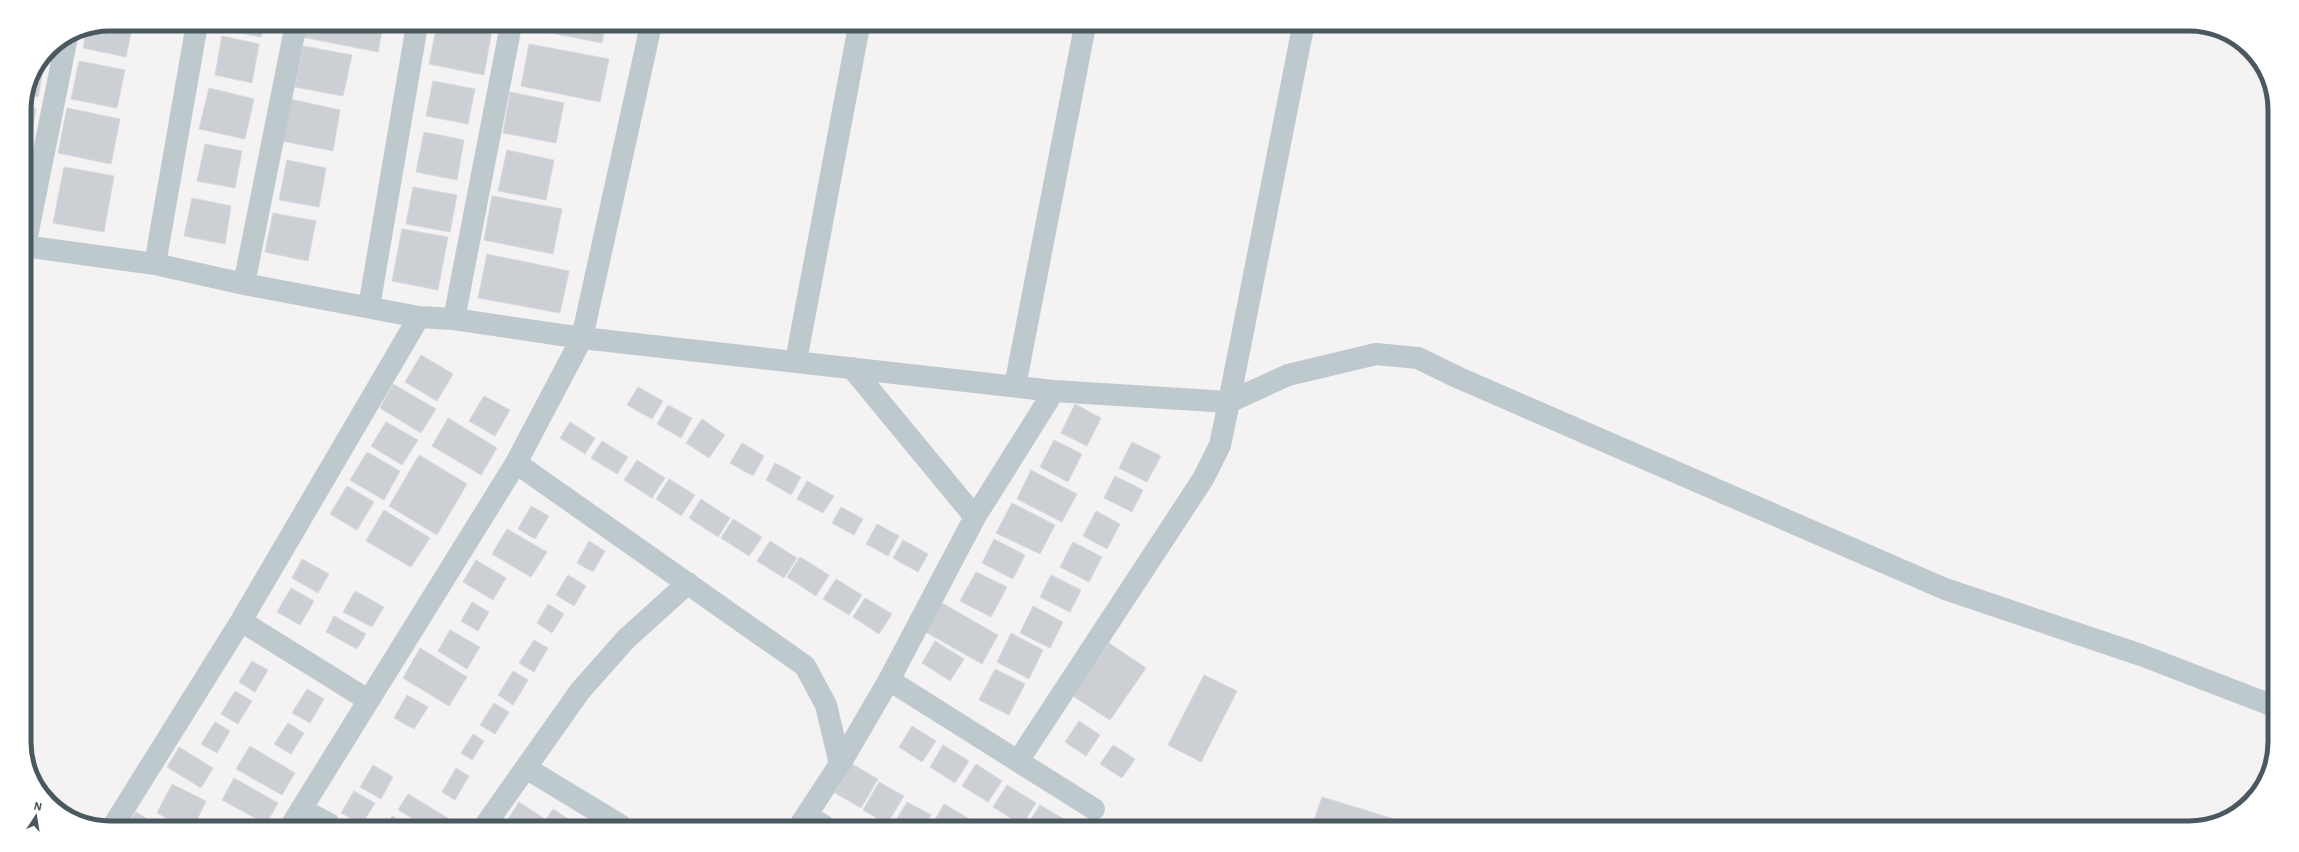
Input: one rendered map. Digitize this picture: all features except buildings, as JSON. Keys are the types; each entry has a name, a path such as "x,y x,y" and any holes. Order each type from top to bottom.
{"street":[{"path":"155,264 196,31"},
{"path":"244,284 295,31"},
{"path":"369,307 416,31"},
{"path":"454,319 510,31"},
{"path":"317,821 297,816 516,464 582,338 650,31"},
{"path":"796,361 858,31"},
{"path":"1015,386 1084,31"},
{"path":"1018,761 1203,479 1220,445 1302,31"},
{"path":"31,216 66,44"},
{"path":"31,247 155,264 244,284 419,317 454,319 582,338 1054,391 1229,402 1288,375 1369,355 1376,354 1418,358 1459,378 1944,589 2141,656 2268,704"},
{"path":"116,821 242,621 419,317"},
{"path":"852,368 975,517"},
{"path":"811,821 840,764 889,680 975,517 1054,391"},
{"path":"516,464 805,666 826,705 840,764"},
{"path":"488,821 580,691 626,639 688,583"},
{"path":"242,621 368,700"},
{"path":"889,680 1094,809"},
{"path":"526,768 615,821"}]}
